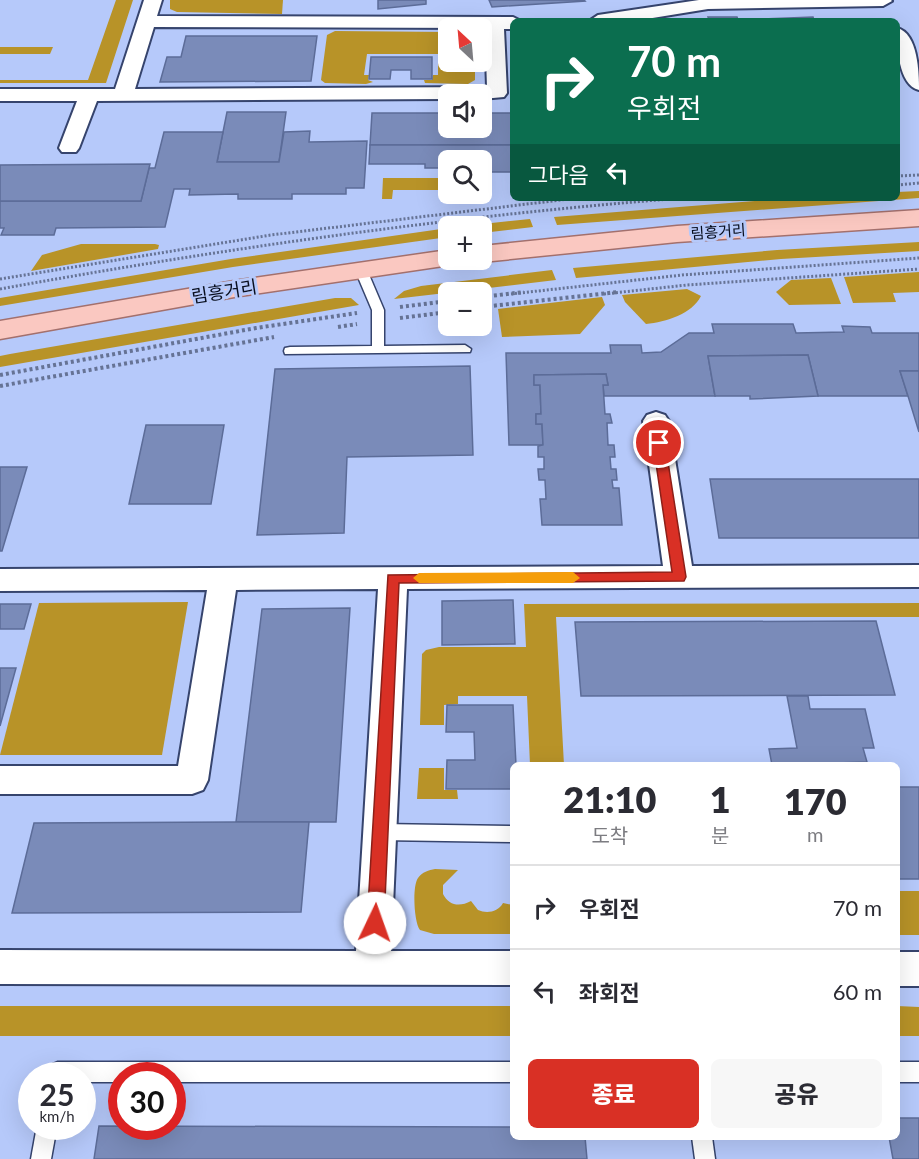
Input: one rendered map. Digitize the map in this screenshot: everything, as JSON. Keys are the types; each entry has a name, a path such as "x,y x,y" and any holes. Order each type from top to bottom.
{"main road":[{"name":"림흥거리","path":"492,253 677,234 919,218"},
{"name":"림흥거리","path":"0,330 240,288 438,259"}],"street":[{"path":"123,95 153,0"},
{"path":"617,18 718,3 882,1 890,18"},
{"path":"0,94 496,93 504,23 148,21"},
{"path":"900,44 911,80"},
{"path":"69,148 89,95"},
{"path":"656,421 680,577"},
{"path":"0,580 919,576"},
{"path":"373,968 393,578"},
{"path":"0,780 192,780 223,579"},
{"path":"0,967 510,968"},
{"path":"900,969 919,969"}],"lane":[{"path":"361,270 378,316 378,350"},
{"path":"290,351 465,349"},
{"path":"380,832 510,834"},
{"path":"96,1072 510,1072"},
{"path":"900,1072 919,1072"},
{"path":"40,1159 44,1140"},
{"path":"702,1140 705,1159"}],"path":[{"path":"900,176 919,175"},
{"path":"900,184 919,183"},
{"path":"0,279 271,235 552,201"},
{"path":"0,289 218,252 423,223 651,201"},
{"path":"492,296 681,275 919,258"},
{"path":"492,306 687,285 919,269"},
{"path":"333,327 438,303"},
{"path":"0,375 256,328 438,313"},
{"path":"0,386 278,336"}],"shaded area":[{"path":"116,0 133,0 106,83 0,83 0,80 88,80"},
{"path":"170,0 283,0 282,14 177,12 170,9"},
{"path":"335,31 438,32 438,54 367,54 364,75 369,75 368,80 373,82 366,84 325,83 321,80 327,35"},
{"path":"0,47 53,47 50,54 0,54"},
{"path":"438,72 475,72 475,80 468,84 425,83 424,80 432,80 433,75 438,75"},
{"path":"383,178 438,178 438,190 393,190 392,199 382,199"},
{"path":"919,191 919,198 900,199 900,192"},
{"path":"755,201 879,201 557,225 554,217"},
{"path":"530,219 533,227 492,232 492,223"},
{"path":"438,229 438,238 233,267 0,306 0,298 231,259"},
{"path":"919,242 919,251 781,259 576,278 573,268 777,250"},
{"path":"81,244 159,245 158,249 31,271 42,255"},
{"path":"552,270 556,280 492,288 492,282 454,282"},
{"path":"919,272 919,292 893,293 896,302 853,303 844,277"},
{"path":"831,278 841,304 789,305 776,292 791,280"},
{"path":"438,284 438,294 394,299 404,291"},
{"path":"687,289 701,296 691,308 670,319 646,324 625,302 622,295"},
{"path":"602,297 605,305 580,334 502,337 498,309"},
{"path":"335,298 351,298 359,305 0,367 0,356"},
{"path":"188,602 162,755 0,755 39,603"},
{"path":"919,603 919,617 556,617 564,762 530,762 527,696 458,696 458,704 444,705 444,725 420,725 422,654 426,650 439,647 526,647 524,604"},
{"path":"419,768 444,768 444,790 457,790 458,799 417,799"},
{"path":"458,870 443,885 445,898 452,903 459,905 471,901 478,910 485,912 495,910 503,903 510,904 510,934 434,934 420,930 415,913 414,896 418,878 428,871"},
{"path":"900,891 919,891 919,935 900,935"},
{"path":"0,1006 510,1006 510,1036 0,1036"},
{"path":"900,1006 919,1007 919,1036 900,1036"}],"building":[{"path":"378,0 426,0 426,4 378,9"},
{"path":"489,0 584,0 585,1 492,7"},
{"path":"708,17 737,18 708,18"},
{"path":"186,36 317,36 311,81 160,82 167,57 181,57"},
{"path":"371,57 432,57 432,79 411,79 411,70 391,70 390,79 369,79"},
{"path":"227,112 286,112 279,162 217,162"},
{"path":"372,113 438,113 438,138 492,138 492,113 510,113 510,145 370,145"},
{"path":"310,131 309,142 367,141 364,188 346,188 346,194 292,194 292,199 238,199 238,194 189,195 190,189 174,189 165,227 56,228 54,235 1,235 4,228 0,228 0,201 141,201 149,168 155,168 164,132 223,132 217,162 279,162 284,132"},
{"path":"370,145 510,145 510,172 492,172 492,150 438,150 438,168 425,168 425,164 369,164"},
{"path":"150,164 141,201 0,201 0,165"},
{"path":"712,324 793,324 796,333 844,332 842,326 870,327 872,333 919,333 919,371 900,371 908,396 818,396 808,355 708,356 715,396 604,396 603,385 608,385 606,374 534,375 534,385 540,385 541,414 536,414 536,424 542,424 543,445 509,445 506,353 611,353 610,345 641,345 642,353 661,352 689,333 714,333"},
{"path":"808,355 818,396 750,399 750,396 715,396 708,356"},
{"path":"470,366 473,455 347,457 344,533 257,535 275,369"},
{"path":"900,371 919,371 919,432 908,396"},
{"path":"606,374 608,385 603,385 605,414 610,414 612,423 607,423 608,445 614,445 615,457 610,457 611,469 616,469 617,480 612,480 613,488 619,488 622,525 542,525 540,499 546,499 545,480 539,480 538,469 544,469 544,457 538,457 538,446 543,445 542,424 536,424 536,414 541,414 540,385 534,385 534,375"},
{"path":"146,425 224,425 211,504 129,504"},
{"path":"0,467 27,467 2,551 0,551"},
{"path":"710,479 919,479 919,538 719,538"},
{"path":"513,600 515,644 442,645 442,601"},
{"path":"0,604 31,604 24,629 0,629"},
{"path":"350,608 336,822 236,822 262,609"},
{"path":"876,621 895,695 581,696 575,622"},
{"path":"0,668 16,668 0,726"},
{"path":"787,696 808,696 810,709 865,709 874,748 863,748 867,762 771,762 769,749 797,748"},
{"path":"447,705 513,705 516,762 510,762 510,789 446,789 447,760 475,760 474,732 446,732"},
{"path":"900,787 919,787 919,879 900,879"},
{"path":"309,822 301,912 12,913 34,823"},
{"path":"900,1118 919,1118 919,1159 893,1159 890,1140 900,1140"},
{"path":"99,1126 108,1126 108,1140 186,1140 186,1126 510,1127 510,1140 585,1140 587,1159 94,1159"}],"slow traffic":[{"path":"419,578 573,578"}],"route":[{"path":"375,923 393,578 680,577 659,443"}]}
